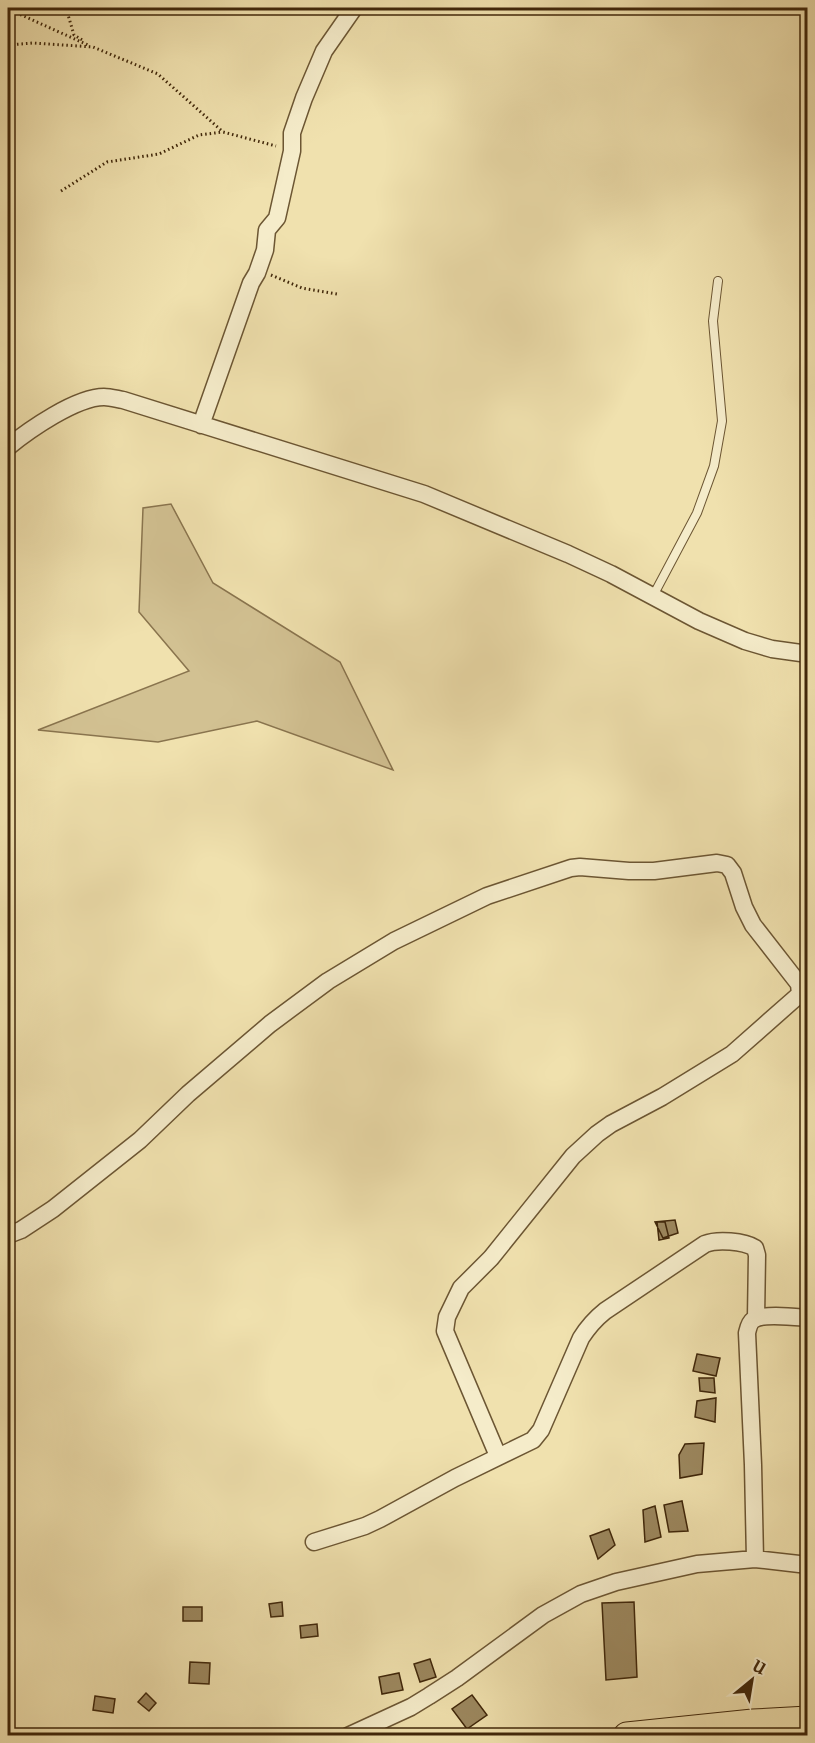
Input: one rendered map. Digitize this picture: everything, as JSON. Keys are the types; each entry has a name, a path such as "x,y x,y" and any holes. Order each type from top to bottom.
{"highway":[{"path":"627,1736 807,1720"}],"street":[{"path":"201,425 251,283 265,250 267,230 277,218 292,151 292,133 304,98 324,51 354,8"},
{"path":"8,447 63,410 85,401 103,397 123,400 424,494 568,554 699,621 745,641 772,649 807,654"},
{"path":"8,1235 21,1230 53,1209 140,1140 188,1094 270,1024 328,981 394,941 497,891 572,868 654,871 717,863 727,865 734,873 744,907 753,925 799,984 800,994 732,1054 597,1134 567,1162 491,1258 461,1288 447,1317 445,1330 498,1456"},
{"path":"314,1542 365,1526 533,1440 537,1436 581,1338 595,1318 705,1244 714,1241 748,1244 755,1248 757,1255 756,1318"},
{"path":"755,1559 747,1347 749,1326 756,1318 769,1316 807,1318"},
{"path":"348,1736 411,1707 457,1678 543,1615 581,1594 616,1582 697,1564 755,1559 807,1565"}],"lane":[{"path":"653,596 697,513 714,466 722,421 713,321 718,282"}],"path":[{"path":"66,8 74,35 93,47"},
{"path":"8,9 158,74 224,132"},
{"path":"8,45 33,43 93,47"},
{"path":"62,191 107,162 159,154 199,135 224,132 292,151"},
{"path":"257,273 272,275 302,288 338,294"}],"shaded area":[{"path":"171,504 213,583 340,662 393,770 257,721 158,742 38,730 189,671 139,612 143,508"}],"building":[{"path":"675,1220 678,1233 663,1238 655,1222"},
{"path":"657,1222 665,1222 669,1238 659,1240"},
{"path":"697,1354 720,1358 716,1376 693,1371"},
{"path":"699,1378 714,1378 715,1393 700,1391"},
{"path":"716,1398 715,1422 695,1417 697,1401"},
{"path":"704,1443 702,1474 680,1478 679,1455 685,1444"},
{"path":"682,1501 688,1531 669,1532 664,1505"},
{"path":"655,1506 661,1537 645,1542 643,1510"},
{"path":"609,1529 615,1545 598,1559 590,1536"},
{"path":"282,1602 283,1616 271,1617 269,1604"},
{"path":"634,1602 637,1677 606,1680 602,1603"},
{"path":"183,1607 202,1607 202,1621 183,1621"},
{"path":"317,1624 318,1636 301,1638 300,1626"},
{"path":"430,1659 436,1677 420,1682 414,1664"},
{"path":"190,1662 210,1663 209,1684 189,1683"},
{"path":"399,1673 403,1690 382,1694 379,1677"},
{"path":"146,1693 156,1703 149,1711 138,1702"},
{"path":"472,1695 487,1715 467,1729 452,1709"},
{"path":"95,1696 115,1699 113,1713 93,1710"}]}
